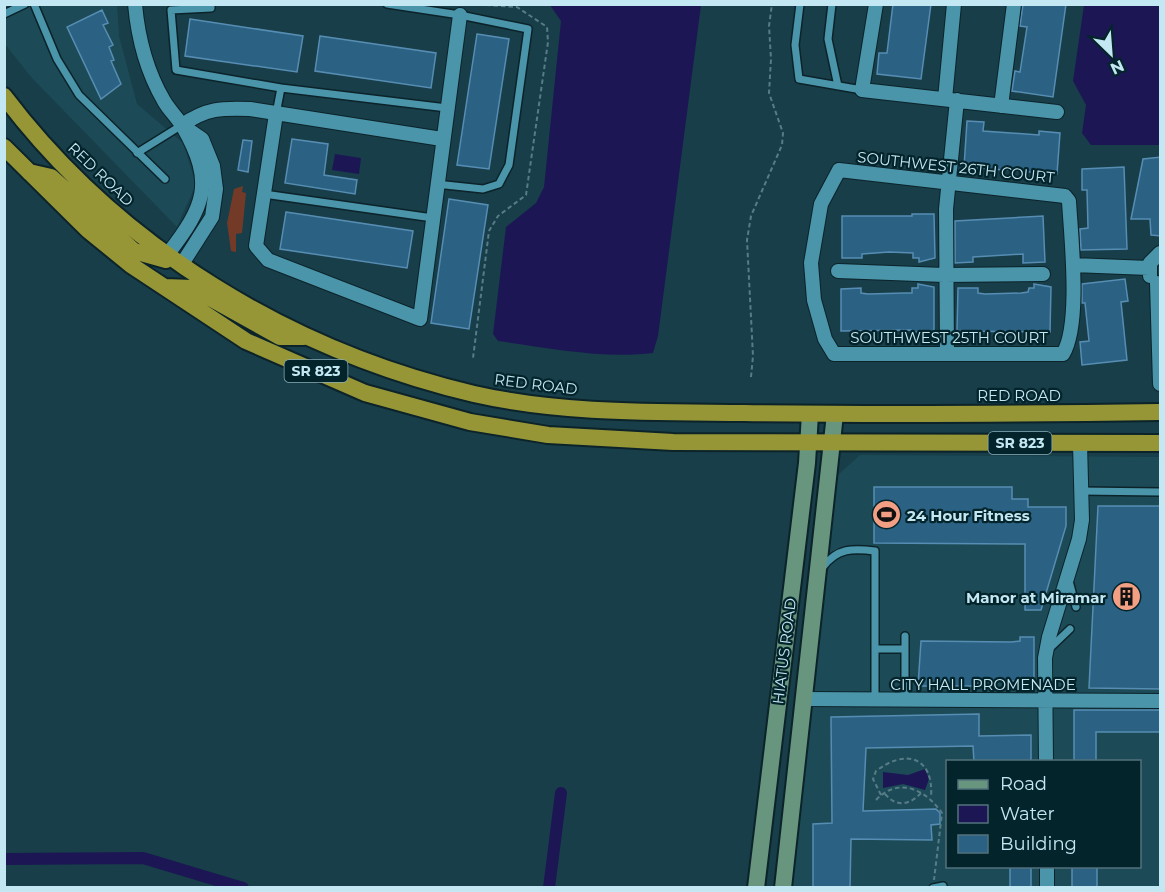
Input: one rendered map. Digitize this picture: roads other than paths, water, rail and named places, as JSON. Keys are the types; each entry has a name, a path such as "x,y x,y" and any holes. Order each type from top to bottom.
{"highway":[{"name":"RED ROAD","path":"4,96 33,133 147,242 255,312 371,364 475,394 549,407 810,414 1161,412"},
{"name":"SR 823","path":"4,147 88,230 131,265 246,341 365,393 470,422 548,435 673,442 1161,443"},
{"path":"29,172 51,177 134,251 182,264"},
{"path":"164,286 192,288 280,337 310,337"}],"main road":[{"name":"HIATUS ROAD","path":"756,888 810,414"},
{"name":"HIATUS ROAD","path":"783,888 820,571 835,414"}],"street":[{"path":"135,4 146,62 153,82 165,104 182,125 201,168 203,191 194,218 167,255"},
{"path":"876,4 862,90 1057,112"},
{"path":"947,354 944,275 946,209 950,183 954,4"},
{"path":"1001,106 1014,4"},
{"path":"276,114 256,246 268,260 420,319 460,15"},
{"path":"182,125 201,112 224,108 442,139"},
{"path":"182,125 202,139 213,166 216,189 212,217 182,264"},
{"name":"SOUTHWEST 26TH COURT","path":"834,354 825,339 814,300 811,263 821,204 839,170 1065,196 1073,265"},
{"path":"1161,253 1152,259 1149,268 1151,277 1159,284 1161,384"},
{"path":"1073,265 1149,268"},
{"name":"SOUTHWEST 25TH COURT","path":"834,354 1063,354 1070,342 1073,265"},
{"path":"838,271 944,275 1043,274"},
{"path":"1046,760 1047,651 1079,539 1080,443"},
{"name":"CITY HALL PROMENADE","path":"805,699 1161,701"},
{"path":"1047,868 1047,888"}],"lane":[{"path":"4,14 25,4"},
{"path":"34,4 57,59 79,95 165,179"},
{"path":"211,4 211,8 171,10 176,70 281,88 447,108"},
{"path":"387,4 528,28 510,165 499,184 483,189 436,184"},
{"path":"800,4 795,45 799,79 862,90"},
{"path":"832,4 828,39 838,86"},
{"path":"276,114 281,88"},
{"path":"137,153 182,125"},
{"path":"264,194 432,218"},
{"path":"1081,491 1161,492"},
{"path":"820,571 837,552 859,549 875,551 874,700"},
{"path":"1068,576 1076,607"},
{"path":"1047,651 1071,629"},
{"path":"905,636 905,700"},
{"path":"875,649 904,649"},
{"path":"933,887 943,886"}],"water":[{"path":"550,5 701,5 658,336 653,353 615,355 576,352 498,341 493,334 506,227 536,203 544,187 561,21"},
{"path":"1084,5 1160,5 1159,145 1091,145 1082,133 1086,105 1073,81"},
{"path":"335,154 361,158 359,174 332,170"},
{"path":"925,769 929,779 925,790 903,784 883,788 883,772 908,775"}],"waterway":[{"path":"549,888 561,793"},
{"path":"4,859 143,858 243,888"}],"place":[{"name":"24 Hour Fitness","path":"886,515"},
{"name":"Manor at Miramar","path":"1127,597"}]}
